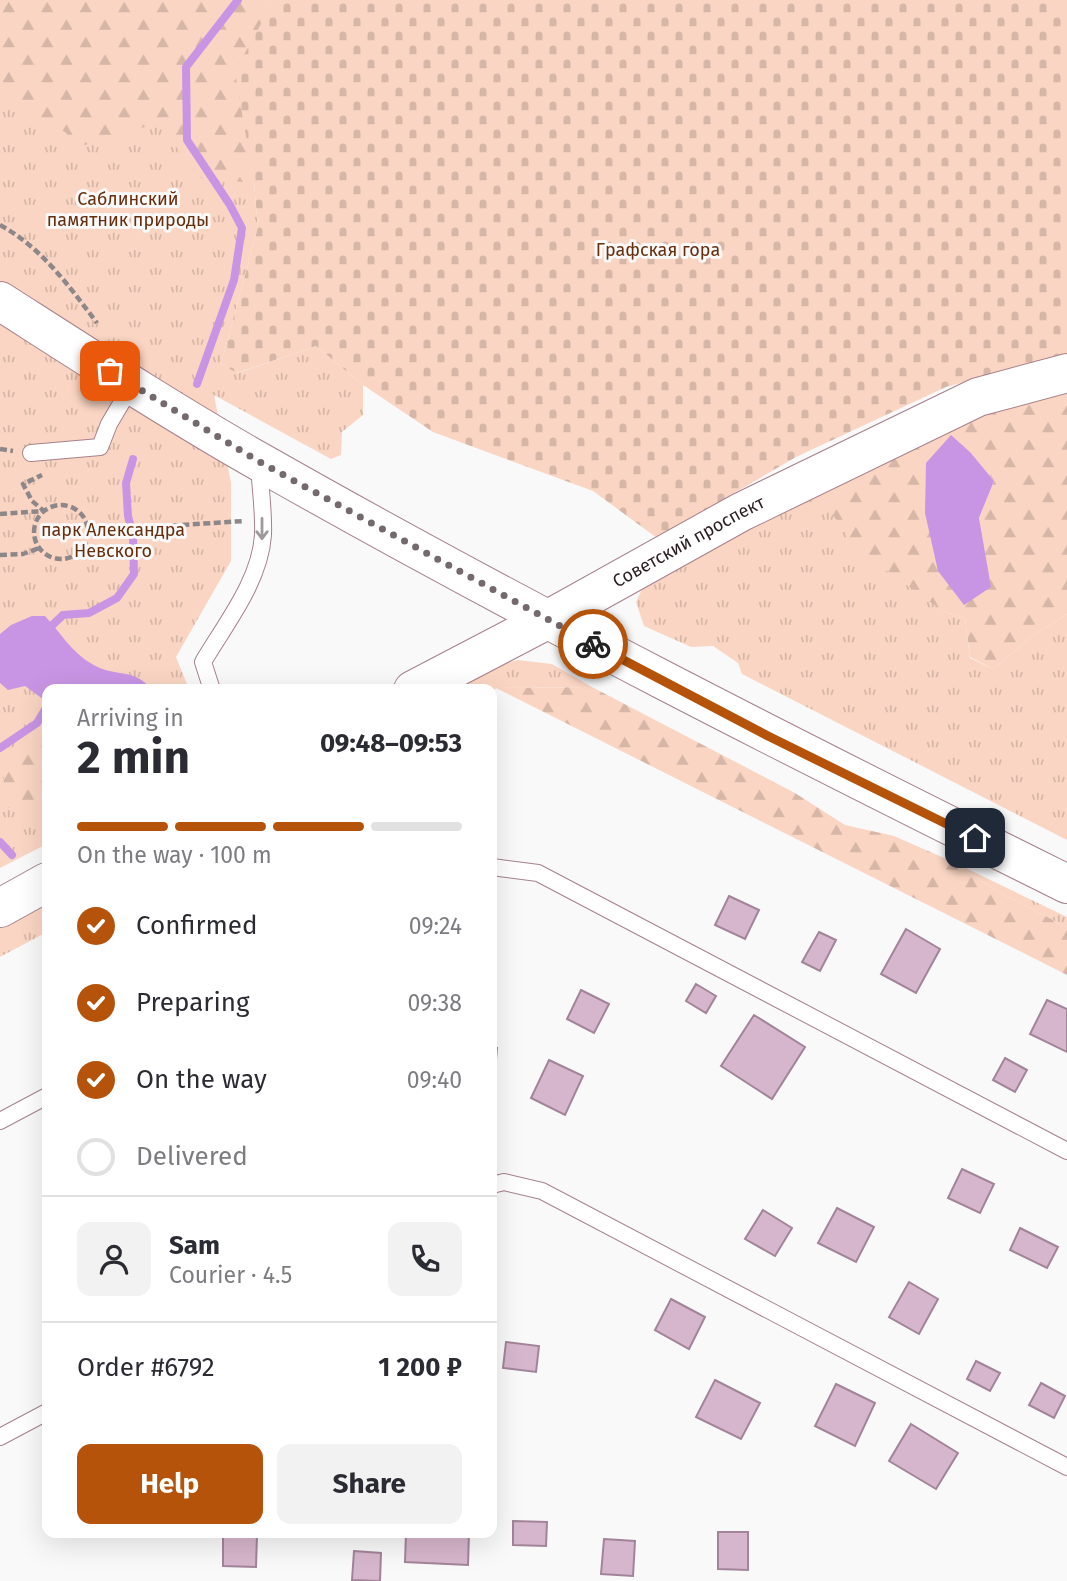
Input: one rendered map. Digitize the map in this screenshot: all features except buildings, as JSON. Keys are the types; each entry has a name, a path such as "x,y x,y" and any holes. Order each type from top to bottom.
{"main road":[{"path":"0,301 258,461 547,620 768,736 1067,884"},
{"name":"Советский проспект","path":"425,684 741,512 978,397 1067,373"},
{"path":"0,908 42,886"}],"lane":[{"path":"31,453 100,447 109,424 132,385"},
{"path":"210,684 203,662 255,574 263,535 258,461"},
{"path":"497,868 538,873 1067,1151"},
{"path":"0,1121 42,1099"},
{"path":"497,1184 505,1182 542,1191 1067,1467"},
{"path":"0,1437 42,1415"}],"path":[{"path":"0,225 17,234 60,274 100,327"},
{"path":"32,501 44,511"},
{"path":"53,506 72,507 81,513 86,521 87,541 75,556 55,559 39,548 34,528 44,511 53,506"},
{"path":"0,514 44,511"},
{"path":"88,531 255,520"},
{"path":"0,555 23,554 39,548"}],"green space":[{"name":"Саблинский памятник природы","path":"0,0 271,0 254,183 258,227 221,364 238,373 316,346 363,385 363,415 342,432 341,455 331,459 214,395 231,483 231,561 176,657 187,684 42,684 42,847 0,868"},
{"path":"0,0 271,0 271,6 235,71 254,183 200,178 158,123 85,145 0,91"},
{"name":"Графская гора","path":"271,0 1067,0 1067,355 946,387 796,457 657,538 593,491 433,432 363,385 316,346 237,373 221,364 258,227 254,183 235,71 271,6"},
{"path":"1067,380 1067,614 1031,637 993,669 970,657 965,618 943,611 856,549 812,484","holes":["971,453 994,481 979,518 983,551 964,604"]},
{"path":"812,484 943,611 965,618 970,658 993,669 1031,637 1067,614 1067,840 742,674 738,663 713,646 691,647 644,626 636,602 648,576"},
{"path":"518,660 552,664 592,687 497,688 497,684 457,684 487,668"},
{"path":"592,687 795,793 845,825 894,836 951,861 1002,894 1067,927 1067,975 497,689"},
{"path":"42,728 41,801 23,810 3,806 4,763"},
{"path":"951,861 1067,917 1067,927 1002,894"},
{"path":"42,904 42,935 0,957 0,926"}],"shaded area":[{"path":"951,435 971,453 994,481 979,518 991,587 964,605 938,571 925,513 926,463"},
{"path":"32,616 45,616 72,648 92,664 108,671 131,675 146,684 42,684 42,698 25,686 8,690 0,683 0,634 11,625"}],"waterway":[{"path":"197,384 234,280 242,228 187,140 186,67 238,0"},
{"path":"45,632 63,615 89,613 117,598 134,574 133,536 128,516 126,483 133,459"},
{"path":"0,748 37,723 42,714"},
{"path":"0,842 12,855"}],"way so far":[{"path":"110,371 258,461 593,644"}],"route":[{"path":"593,644 768,736 975,838"}],"park label":[{"name":"парк Александра Невского","path":"113,540"}]}
